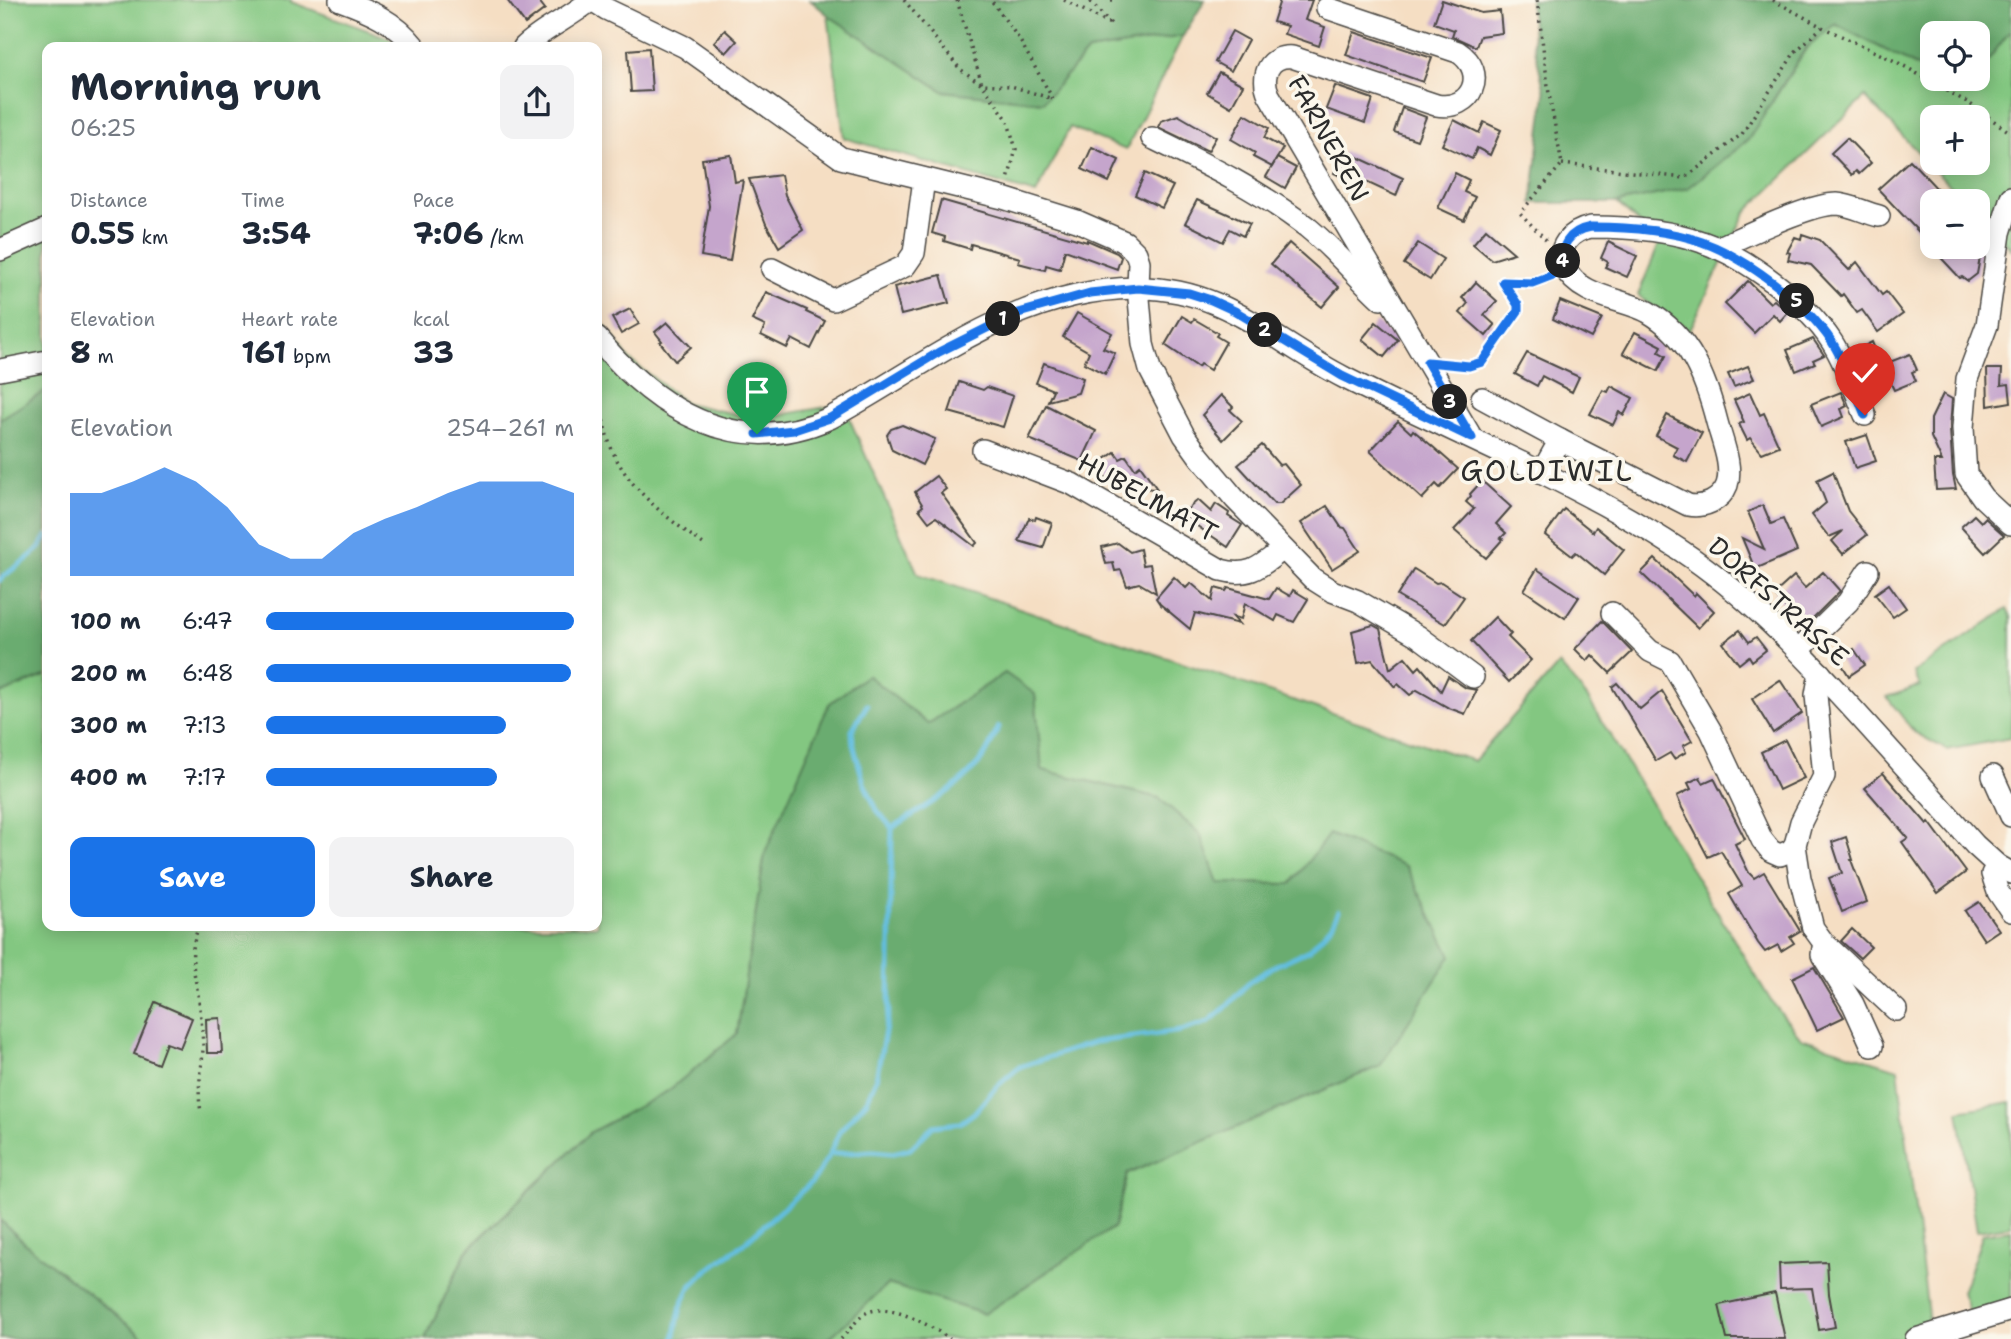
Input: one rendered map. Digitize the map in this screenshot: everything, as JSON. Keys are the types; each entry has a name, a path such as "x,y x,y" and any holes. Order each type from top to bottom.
{"street":[{"path":"340,0 389,20 410,42"},
{"path":"530,42 591,0"},
{"name":"HUBELMATT","path":"591,0 685,47 841,158 1003,198 1077,221 1125,242 1136,253 1139,262 1138,288 1143,344 1150,370 1184,435 1205,463 1313,579 1332,591 1359,601 1418,636 1473,677"},
{"name":"FARNEREN","path":"1327,8 1458,52 1472,68 1473,83 1469,94 1460,103 1450,106 1436,105 1292,57 1278,59 1265,74 1264,81 1269,96 1472,438"},
{"path":"1152,138 1209,166 1309,229 1399,314"},
{"path":"772,269 833,300 905,266 914,253 924,178"},
{"path":"2011,197 2000,233 1987,325 1967,379 1963,428 1966,474 1983,498 2011,524"},
{"path":"1717,248 1781,220 1829,204 1849,206 1879,216"},
{"path":"1482,398 1688,505 1697,506 1724,492 1729,478 1710,395 1703,375 1687,347 1658,318 1646,311 1585,288 1575,281 1563,262 1564,245 1570,236 1581,229 1591,227 1670,234 1700,241 1717,248 1794,299 1819,324 1840,356 1865,415"},
{"path":"0,250 42,231"},
{"name":"DORFSTRASSE","path":"602,343 630,374 684,414 701,422 738,432 775,433 814,425 830,418 958,341 1015,314 1082,294 1138,288 1189,293 1211,300 1235,311 1342,376 1610,506 1682,551 1726,584 1799,650 1975,845 2004,869"},
{"path":"0,370 42,362"},
{"path":"1542,472 1560,440"},
{"name":"HUBELMATT","path":"983,450 1072,484 1221,570 1242,573 1251,571 1283,549"},
{"path":"1799,650 1848,602 1868,570"},
{"path":"1612,613 1650,651 1670,661 1711,731 1762,840 1771,851 1780,855 1790,851 1795,845"},
{"path":"1820,673 1816,695 1824,776 1801,822 1795,845 1800,878 1813,928 1824,943 1896,1010"},
{"path":"1993,776 2011,816"},
{"path":"2004,869 1992,874 1998,892 2011,911"},
{"path":"1824,943 1822,955 1853,1004 1872,1046"},
{"path":"1916,1339 2011,1310"}],"path":[{"path":"904,0 960,69 982,85 1007,119 1016,149 1003,198"},
{"path":"957,0 982,85"},
{"path":"982,85 1011,86 1053,99 1019,38 991,0"},
{"path":"1064,0 1112,25 1089,0"},
{"path":"1537,0 1549,94 1562,164"},
{"path":"1773,0 1896,62 1970,104 2011,133"},
{"path":"1562,164 1685,178 1742,134 1795,52 1822,27"},
{"path":"1427,362 1469,366 1482,362 1518,311 1518,305 1503,282 1532,283 1563,262 1520,213 1562,164"},
{"path":"602,413 608,438 623,470 673,522 706,546"},
{"path":"197,931 192,957 203,1049 198,1095 201,1111"},
{"path":"841,1339 867,1312 886,1311 925,1323 950,1339"}],"green space":[{"path":"0,0 291,0 399,42 42,42 42,393 0,419"},
{"path":"810,0 1205,0 1183,36 1088,51 1043,102 943,91 828,15"},
{"path":"1530,0 2011,0 2011,30 1990,57 1990,21 1920,21 1920,68 1835,24 1805,49 1748,140 1688,188 1617,203 1532,203 1545,93 1533,41"},
{"path":"828,15 943,91 1042,102 1088,51 1183,36 1126,150 1070,127 1036,194 844,138"},
{"path":"1835,24 1920,68 1920,91 1990,91 1990,57 2011,30 2011,249 1990,227 1990,189 1953,189 1940,175 1990,175 1990,105 1920,105 1920,154 1865,97 1745,213 1687,336 1638,295 1660,242 1617,203 1688,188 1748,140 1806,49"},
{"path":"602,322 630,360 686,403 757,419 843,404 918,574 1474,761 1559,664 1587,697 1771,1001 1801,1038 1898,1069 1931,1339 828,1339 888,1284 984,1314 1114,1227 1127,1174 1380,1066 1291,884 1218,883 1200,834 1159,798 1042,770 1035,695 1005,673 928,724 867,675 765,853 737,1034 668,1091 591,1132 466,1251 425,1339 146,1339 29,1247 0,1220 0,694 42,677 42,931 602,931"},
{"path":"42,393 42,677 0,694 0,419"},
{"path":"2007,609 2011,617 2011,738 1947,750 1914,732 1887,697 1920,686 1914,672"},
{"path":"1005,673 1035,694 1042,770 1159,798 1200,834 1218,883 1291,884 1329,834 1406,866 1451,956 1380,1066 1127,1174 1114,1227 984,1314 888,1284 828,1339 425,1339 466,1252 591,1132 668,1091 737,1034 765,853 829,704 867,675 928,724"},
{"path":"2011,1102 2011,1226 1977,1231 1958,1111"},
{"path":"0,1220 29,1247 146,1339 0,1339"},
{"path":"2011,1230 2011,1301 1969,1313 1962,1292 1983,1234"}],"building":[{"path":"507,0 538,0 545,9 525,24"},
{"path":"1280,0 1312,0 1305,20 1325,27 1319,46 1284,34 1287,26 1273,22"},
{"path":"1442,0 1481,13 1500,11 1502,33 1480,36 1476,47 1452,36 1454,30 1434,23"},
{"path":"725,30 737,41 726,53 714,42"},
{"path":"1232,31 1248,40 1231,71 1215,62"},
{"path":"1354,32 1432,58 1423,82 1346,55"},
{"path":"649,48 652,91 631,92 628,50"},
{"path":"1219,72 1243,85 1231,107 1207,93"},
{"path":"1335,86 1373,99 1365,123 1326,109"},
{"path":"1402,108 1426,117 1417,140 1394,132"},
{"path":"1245,114 1269,128 1264,138 1283,148 1272,167 1253,157 1255,153 1231,139"},
{"path":"1178,115 1216,137 1208,151 1158,127 1161,121"},
{"path":"1454,120 1479,133 1484,122 1501,130 1490,155 1477,148 1472,159 1442,145"},
{"path":"1847,138 1871,163 1859,174 1856,171 1852,175 1831,153"},
{"path":"1092,147 1119,160 1109,182 1082,169"},
{"path":"1344,151 1403,178 1396,196 1362,180 1359,185 1334,173"},
{"path":"731,155 735,182 743,180 730,261 701,256 709,206 702,159"},
{"path":"1277,158 1296,168 1285,188 1266,177"},
{"path":"1910,160 1920,171 1920,175 1924,175 1937,189 1920,189 1920,233 1878,189"},
{"path":"1145,173 1173,186 1162,208 1135,195"},
{"path":"1455,173 1469,180 1464,192 1475,197 1464,220 1438,208"},
{"path":"781,175 785,195 803,230 779,247 766,224 749,179"},
{"path":"941,200 1087,240 1117,253 1121,257 1117,269 1065,250 1060,269 1046,265 1045,270 1018,263 1020,258 971,244 970,249 944,241 945,237 932,233"},
{"path":"1197,200 1250,224 1243,236 1230,229 1223,242 1185,223"},
{"path":"1486,229 1514,253 1492,260 1473,244"},
{"path":"1802,234 1820,240 1849,270 1857,262 1882,295 1886,292 1903,314 1878,332 1862,310 1857,313 1843,294 1841,296 1811,265 1788,260 1790,253 1787,252 1795,237 1801,239"},
{"path":"1608,242 1637,256 1627,277 1605,267 1608,262 1601,258"},
{"path":"1289,243 1339,287 1322,307 1271,264"},
{"path":"1418,243 1443,259 1430,280 1404,264"},
{"path":"1942,259 1980,259 1977,274 1968,281 1960,278"},
{"path":"941,275 949,303 901,315 894,287"},
{"path":"1748,281 1770,303 1774,300 1788,312 1780,321 1773,314 1754,333 1725,304"},
{"path":"1476,282 1497,301 1484,315 1495,325 1486,336 1460,313 1468,303 1462,298"},
{"path":"766,292 825,321 811,349 792,339 787,348 761,335 765,326 752,320"},
{"path":"1560,301 1602,318 1591,338 1553,319"},
{"path":"630,309 639,324 621,334 612,318"},
{"path":"1077,313 1112,333 1103,348 1115,353 1105,374 1084,363 1089,352 1063,337"},
{"path":"1182,316 1192,322 1194,319 1218,333 1216,336 1226,342 1210,370 1200,364 1198,367 1165,345"},
{"path":"667,322 691,347 675,361 655,332"},
{"path":"1376,322 1398,340 1384,357 1362,339"},
{"path":"1635,332 1662,346 1659,352 1666,356 1658,371 1623,353"},
{"path":"1813,339 1824,355 1813,360 1815,363 1796,371 1787,350"},
{"path":"1872,342 1879,359 1864,365 1857,350"},
{"path":"1527,353 1579,377 1572,392 1542,376 1537,386 1515,374"},
{"path":"1910,354 1917,370 1912,372 1916,381 1894,390 1882,365"},
{"path":"1044,363 1083,378 1078,393 1048,401 1053,390 1036,383"},
{"path":"1748,366 1754,379 1734,387 1728,374"},
{"path":"1987,369 2002,369 2001,385 2009,384 2011,402 1988,406"},
{"path":"959,382 983,390 987,387 1013,396 1003,427 949,412"},
{"path":"1611,386 1633,398 1624,415 1619,412 1613,425 1590,414 1603,390 1608,392"},
{"path":"1841,392 1847,406 1841,409 1844,417 1821,427 1811,404"},
{"path":"1750,393 1760,415 1764,413 1779,446 1762,453 1750,438 1747,440 1739,424 1744,422 1734,400"},
{"path":"1943,394 1952,399 1950,429 1956,489 1936,490 1934,461 1942,461 1931,437 1931,419"},
{"path":"1221,395 1233,407 1230,410 1242,421 1223,440 1202,415"},
{"path":"1046,405 1096,431 1082,461 1029,439"},
{"path":"1667,415 1702,433 1687,462 1673,455 1677,447 1656,436"},
{"path":"1398,421 1411,433 1413,430 1458,469 1440,488 1436,484 1422,499 1370,451"},
{"path":"902,425 935,439 922,465 892,450 887,435 891,429"},
{"path":"1867,435 1876,461 1855,468 1846,442"},
{"path":"1262,445 1279,465 1284,464 1301,485 1280,504 1274,504 1238,465"},
{"path":"1115,452 1120,459 1126,456 1135,469 1140,465 1157,489 1137,488 1127,494 1116,482 1111,485 1097,465"},
{"path":"1833,472 1848,511 1867,535 1843,554 1832,541 1843,531 1829,537 1812,515 1826,503 1817,480"},
{"path":"936,476 946,489 941,493 977,543 974,546 936,517 929,522 919,509 923,506 915,492"},
{"path":"1482,481 1511,507 1496,524 1506,533 1486,558 1454,530 1474,509 1466,502"},
{"path":"1198,500 1211,512 1216,504 1242,525 1228,547 1181,515"},
{"path":"1763,505 1771,524 1783,519 1797,551 1755,569 1742,538 1764,549 1748,512"},
{"path":"1327,506 1360,551 1332,569 1301,523"},
{"path":"1564,509 1593,532 1596,527 1624,550 1604,575 1576,552 1572,556 1545,535"},
{"path":"1974,515 1981,522 1985,518 2004,535 1985,553 1961,527"},
{"path":"1036,517 1052,523 1043,548 1019,541 1029,518 1035,520"},
{"path":"1118,543 1130,552 1140,549 1143,565 1150,564 1156,593 1139,583 1127,586 1121,570 1115,571 1113,563 1106,564 1102,547"},
{"path":"1655,559 1714,611 1698,628 1641,573"},
{"path":"1414,569 1464,597 1445,624 1397,596"},
{"path":"1537,569 1579,597 1565,618 1524,590"},
{"path":"1823,572 1840,591 1804,627 1774,594 1794,576 1805,588"},
{"path":"1174,577 1186,588 1191,583 1212,601 1215,588 1226,591 1228,588 1269,599 1276,588 1290,596 1293,590 1308,599 1294,622 1278,615 1275,621 1245,603 1241,619 1233,617 1239,624 1195,613 1190,629 1156,598"},
{"path":"1889,584 1906,608 1893,617 1875,594"},
{"path":"1495,617 1511,634 1508,637 1531,660 1509,682 1471,641"},
{"path":"1602,621 1632,652 1610,673 1592,655 1587,661 1575,649"},
{"path":"1373,625 1380,629 1390,669 1405,657 1416,670 1420,666 1441,691 1448,676 1466,688 1477,690 1465,714 1417,690 1410,695 1398,684 1395,687 1372,660 1358,663 1352,631"},
{"path":"1740,630 1749,642 1756,637 1766,650 1752,661 1749,656 1739,664 1723,643"},
{"path":"1854,649 1865,665 1849,676 1839,660"},
{"path":"1780,680 1802,713 1773,733 1752,699"},
{"path":"1617,683 1640,709 1662,691 1692,741 1683,746 1686,752 1674,759 1670,753 1656,761 1612,687"},
{"path":"1785,740 1804,778 1779,790 1761,752"},
{"path":"1883,773 1927,824 1929,822 1966,872 1938,893 1902,842 1908,838 1865,788"},
{"path":"1700,777 1703,783 1714,778 1745,839 1735,844 1749,873 1754,878 1764,872 1800,931 1790,937 1794,943 1781,951 1778,945 1765,952 1758,943 1729,894 1742,886 1721,851 1708,857 1682,808 1677,796 1691,789 1688,783"},
{"path":"1846,837 1851,860 1867,902 1842,912 1829,878 1842,873 1832,842"},
{"path":"1979,902 1999,930 1984,940 1965,911"},
{"path":"1852,929 1871,947 1860,958 1841,941"},
{"path":"1814,967 1844,1017 1817,1030 1792,978"},
{"path":"155,1002 192,1018 180,1048 166,1043 158,1064 134,1054"},
{"path":"220,1018 222,1053 207,1053 206,1019"},
{"path":"1827,1262 1835,1327 1819,1330 1812,1288 1780,1289 1779,1264"},
{"path":"1775,1293 1785,1339 1727,1339 1719,1305"}],"waterway":[{"path":"0,580 42,544"},
{"path":"830,1154 840,1131 867,1100 876,1079 889,1010 892,828 877,810 864,783 853,744 852,730 867,705"},
{"path":"892,828 965,778 984,756 999,727"},
{"path":"674,1339 681,1306 690,1287 813,1181 830,1154 873,1151 893,1153 910,1149 933,1126 960,1123 974,1113 997,1086 1019,1067 1095,1042 1181,1031 1208,1022 1248,983 1272,967 1309,950 1332,925 1339,911"}],"district":[{"name":"GOLDIWIL","path":"1547,470"}],"route":[{"path":"757,434 794,430 830,418 939,352 992,323 1015,314 1101,290 1138,288 1165,289 1211,300 1235,311 1342,376 1472,438 1427,362 1469,366 1482,362 1518,311 1518,305 1502,283 1532,283 1566,270 1561,255 1567,240 1575,232 1591,227 1670,234 1700,241 1717,248 1766,278 1809,312 1833,343 1865,415"}]}
